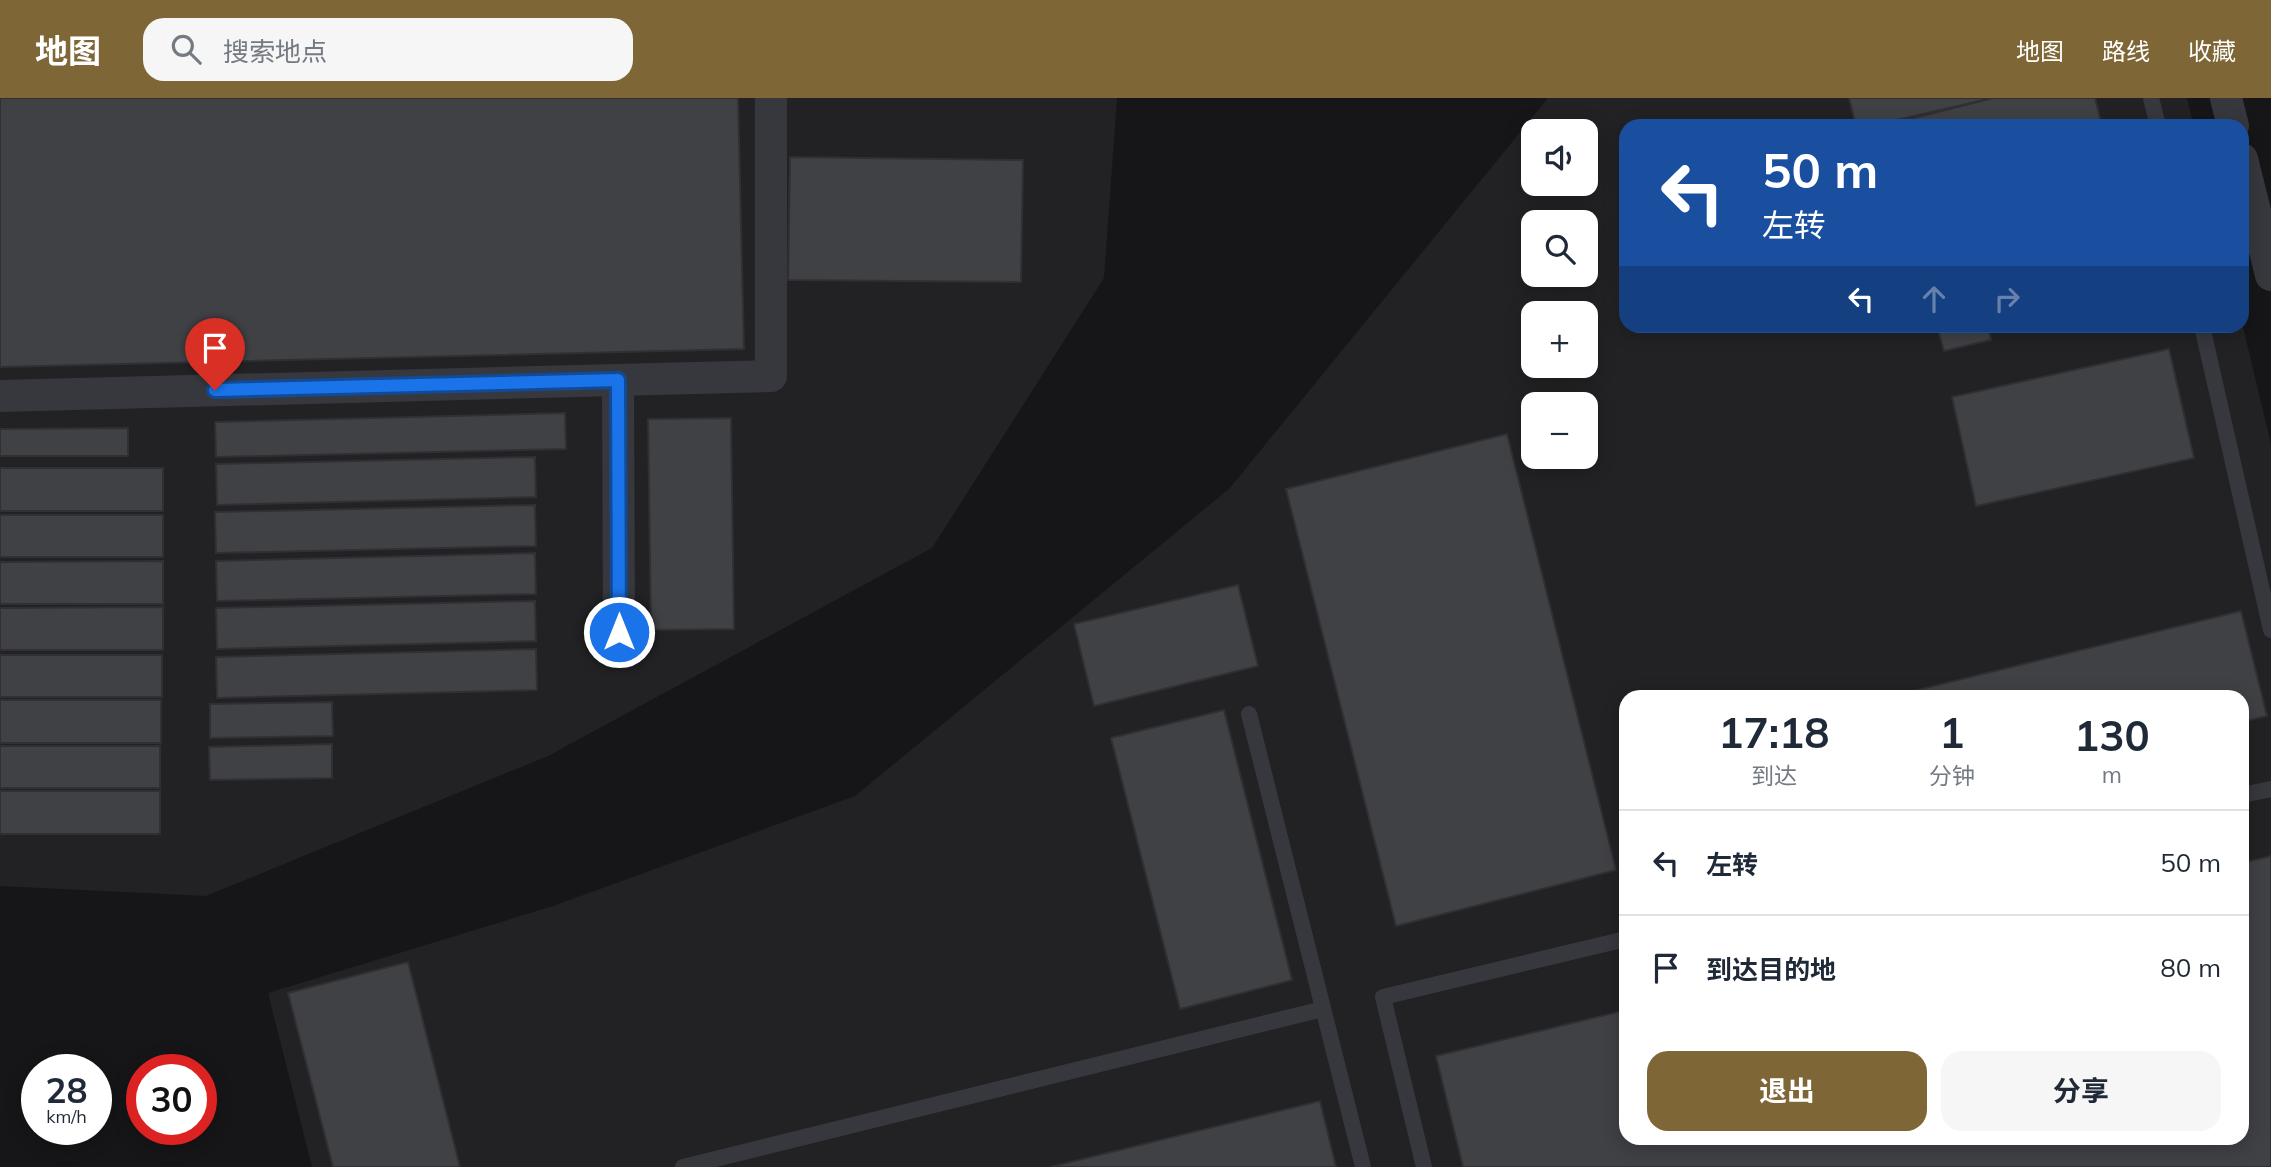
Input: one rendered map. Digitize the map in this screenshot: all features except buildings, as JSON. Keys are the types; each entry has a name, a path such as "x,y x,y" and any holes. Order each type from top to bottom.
{"street":[{"path":"0,396 771,376 771,98"},
{"path":"2226,98 2231,119"},
{"path":"2249,187 2271,275"},
{"path":"618,380 619,632"}],"lane":[{"path":"2151,98 2156,119"},
{"path":"2204,333 2271,630"},
{"path":"1249,714 1363,1167"},
{"path":"2249,794 2271,789"},
{"path":"1424,1167 1383,997 1619,941"},
{"path":"683,1167 1323,1009"}],"shaded area":[{"path":"0,98 1117,98 1104,278 932,548 548,756 206,896 0,886"},
{"path":"1548,98 2187,98 2192,119 1619,119 1619,333 2244,333 2271,444 2271,1167 312,1167 268,993 553,906 855,796 1229,489 1521,131 1521,196 1598,196 1598,119 1531,119"}],"route":[{"path":"215,390 618,380 619,632"}]}
